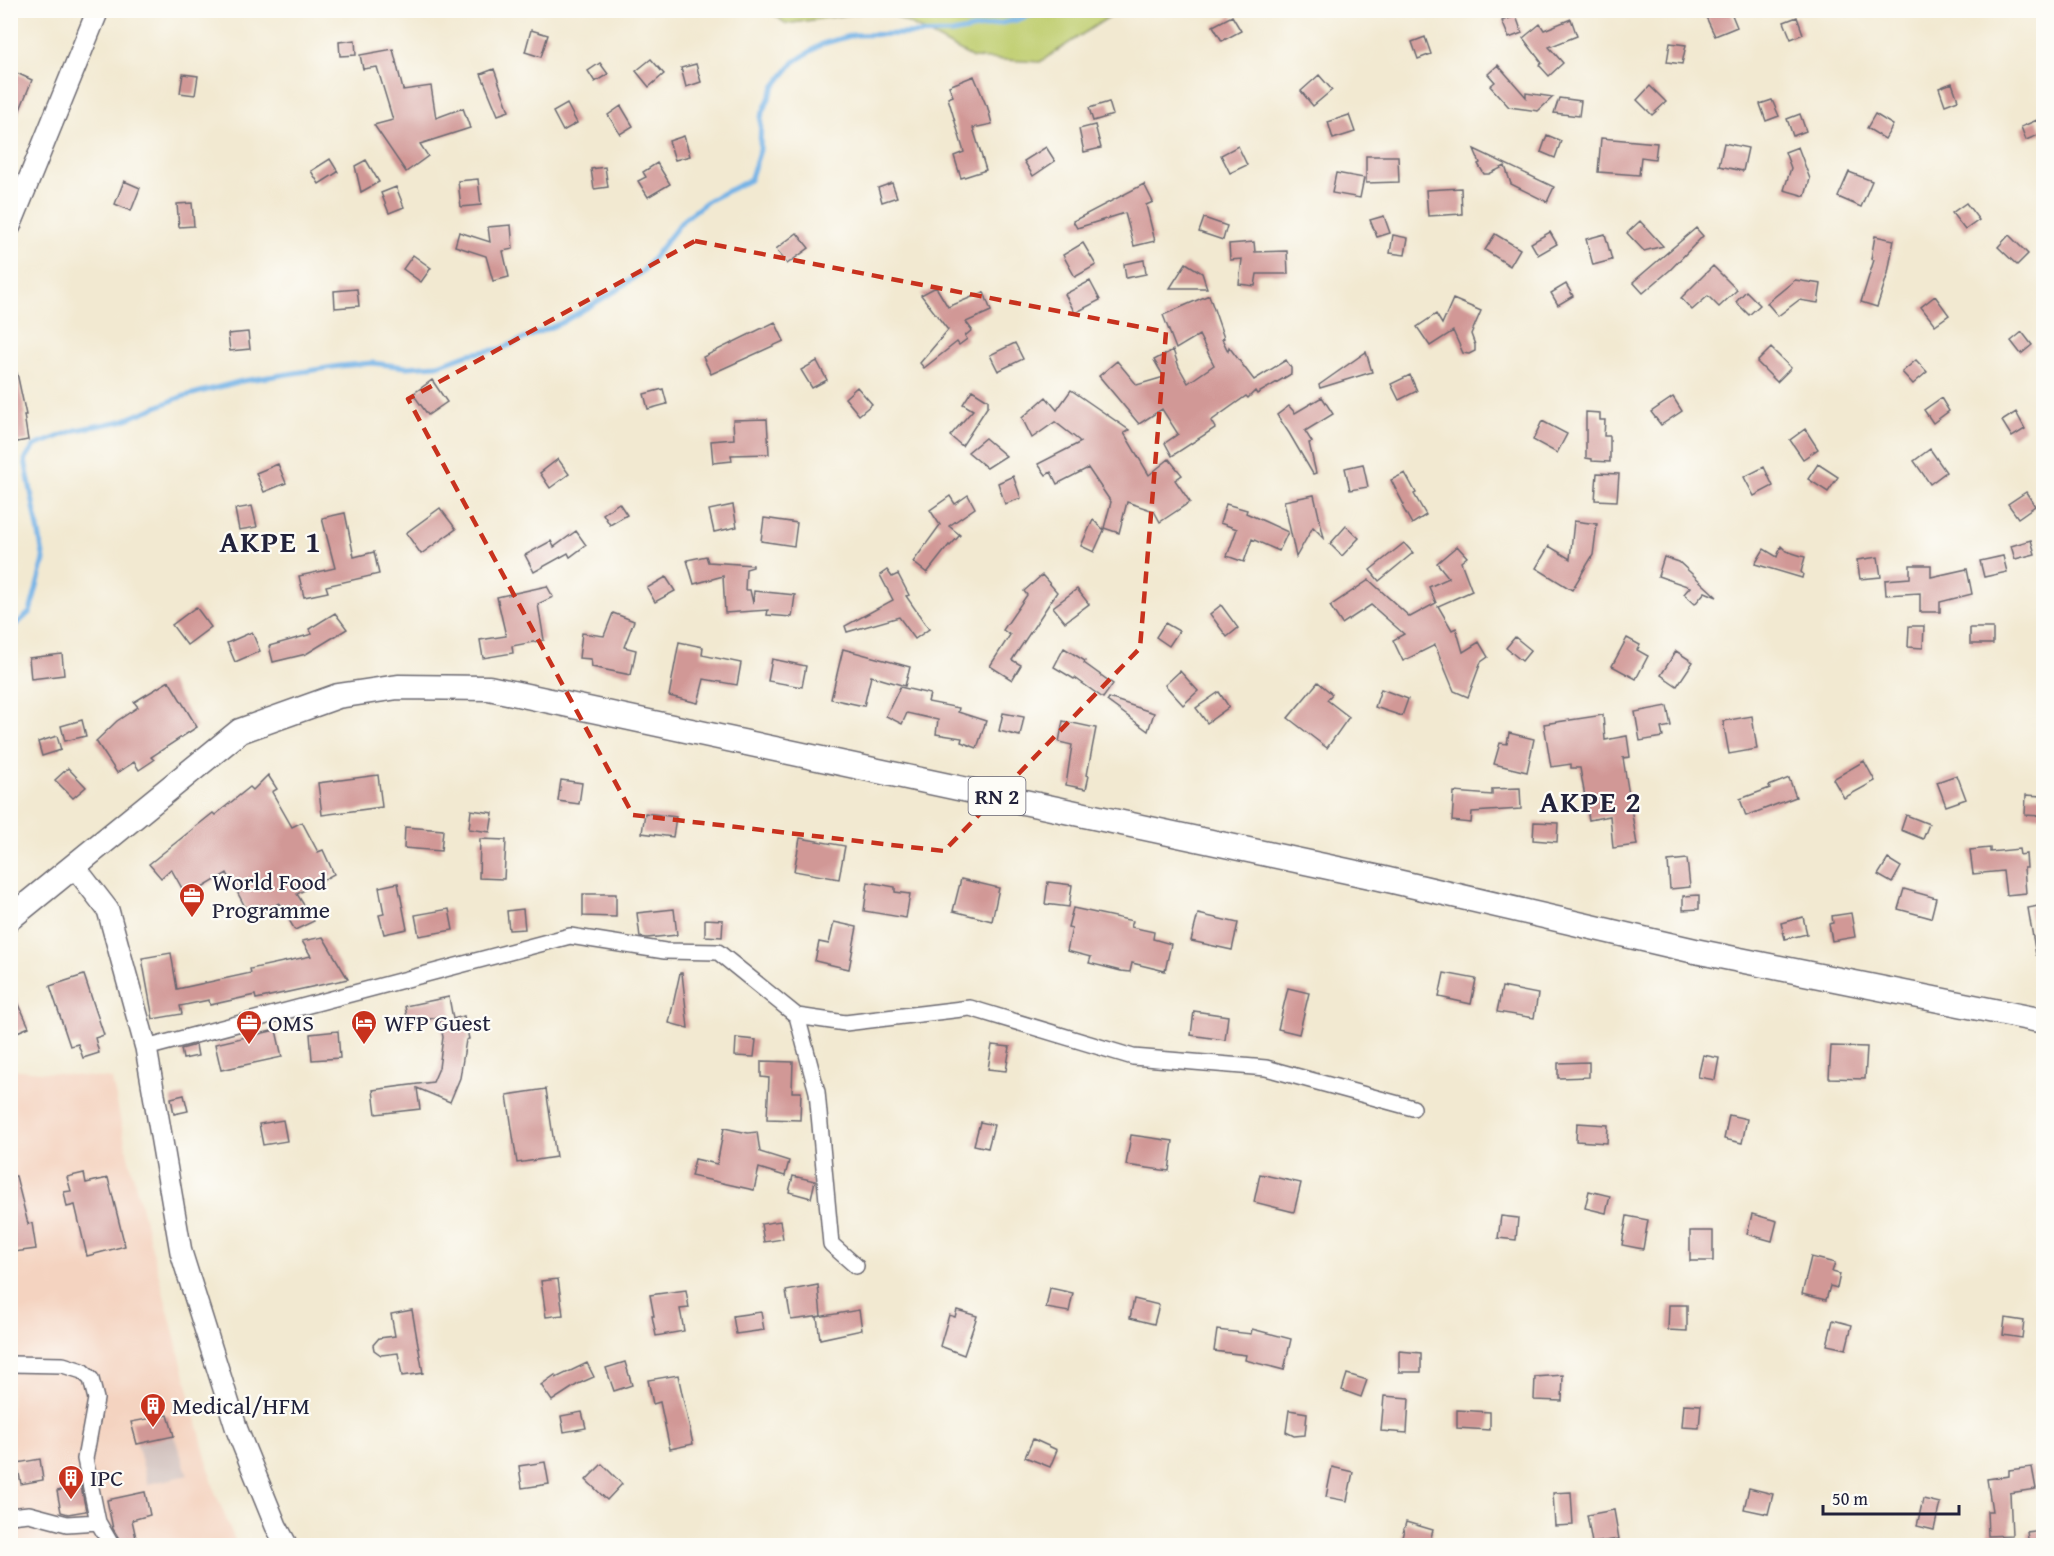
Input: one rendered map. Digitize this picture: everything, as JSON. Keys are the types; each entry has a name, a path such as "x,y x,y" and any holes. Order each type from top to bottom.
{"main road":[{"name":"RN 2","path":"10,918 240,731 338,696 398,687 489,688 1380,878 1695,951 2043,1021"}],"street":[{"path":"10,226 98,10"},
{"path":"74,866 108,910 146,1048 181,1252 237,1430 276,1526 287,1545"},
{"path":"146,1048 570,936 665,951 718,952 797,1017 845,1023 970,1008 1133,1058 1266,1068 1413,1108"},
{"path":"797,1017 817,1092 831,1244 856,1266"},
{"path":"10,1364 63,1365 82,1371 91,1379 96,1399 85,1459 98,1522 112,1545"},
{"path":"10,1516 29,1514 67,1524 98,1522"}],"highlighted area":[{"path":"695,241 1166,332 1140,648 944,851 633,815 408,399"}],"shaded area":[{"path":"11,1069 112,1079 128,1156 215,1492 237,1545 11,1546"},
{"path":"174,1436 188,1475 148,1484 137,1444"}],"green space":[{"path":"770,11 872,11 786,24"},
{"path":"886,11 1118,11 1040,62 973,58"}],"building":[{"path":"1721,10 1730,10 1737,27 1715,36 1706,17"},
{"path":"1232,16 1241,31 1222,41 1213,26"},
{"path":"1516,16 1522,33 1509,38 1502,21"},
{"path":"1797,17 1803,34 1791,39 1784,22"},
{"path":"1571,19 1577,36 1549,47 1563,63 1549,76 1539,65 1542,63 1523,38 1540,24 1544,30"},
{"path":"531,30 548,35 541,57 525,52"},
{"path":"1425,37 1431,54 1418,59 1412,42"},
{"path":"355,40 356,55 340,56 339,42"},
{"path":"1670,43 1686,45 1682,64 1667,62"},
{"path":"393,49 403,90 431,86 436,118 463,108 470,128 420,144 428,156 406,172 374,125 393,120 377,67 363,69 360,55"},
{"path":"651,59 664,74 649,87 636,71"},
{"path":"600,63 608,74 595,82 588,71"},
{"path":"696,64 701,82 686,87 681,68"},
{"path":"1498,65 1526,97 1526,93 1553,97 1538,111 1509,107 1490,86 1495,82 1488,74"},
{"path":"494,69 509,111 498,115 481,74"},
{"path":"10,70 32,80 11,132 10,132"},
{"path":"183,74 198,76 195,95 180,93"},
{"path":"1319,75 1332,90 1313,106 1301,91"},
{"path":"974,76 987,105 992,124 973,128 986,170 961,178 954,156 964,152 948,98 953,96 949,86"},
{"path":"1952,83 1958,100 1945,105 1939,88"},
{"path":"1650,86 1666,102 1652,115 1637,100"},
{"path":"1559,98 1581,101 1579,116 1554,113"},
{"path":"1772,100 1779,116 1766,121 1760,104"},
{"path":"1109,102 1113,115 1093,121 1089,108"},
{"path":"567,104 577,123 563,131 553,112"},
{"path":"621,106 633,126 620,134 608,115"},
{"path":"1800,114 1806,131 1793,136 1787,119"},
{"path":"1875,114 1893,125 1885,139 1867,128"},
{"path":"1349,115 1355,132 1333,139 1328,122"},
{"path":"2037,120 2043,133 2026,140 2021,127"},
{"path":"1095,125 1101,148 1084,152 1079,129"},
{"path":"1547,135 1561,141 1555,158 1541,152"},
{"path":"684,136 690,156 675,160 669,141"},
{"path":"1601,138 1657,143 1655,159 1641,157 1639,175 1598,172"},
{"path":"1724,143 1748,148 1743,171 1719,166"},
{"path":"1238,146 1247,165 1230,173 1221,155"},
{"path":"1046,147 1055,161 1033,176 1024,161"},
{"path":"1798,147 1810,179 1805,196 1784,190 1791,168 1785,152"},
{"path":"1474,149 1554,187 1547,202 1511,184 1505,166 1484,174 1478,164 1480,163"},
{"path":"1366,156 1398,156 1399,182 1366,183"},
{"path":"330,159 338,172 319,184 311,171"},
{"path":"366,160 379,182 361,192 355,166"},
{"path":"657,163 670,184 648,197 638,181 646,177 643,172"},
{"path":"605,167 608,187 594,189 591,169"},
{"path":"1849,172 1872,181 1861,207 1838,197"},
{"path":"1336,173 1364,178 1360,198 1332,193"},
{"path":"478,179 481,205 461,207 458,181"},
{"path":"124,181 140,188 131,211 115,204"},
{"path":"892,183 897,197 882,202 878,188"},
{"path":"1144,184 1153,202 1146,205 1155,241 1134,246 1125,213 1077,228 1073,221"},
{"path":"396,187 404,207 389,213 381,193"},
{"path":"1461,188 1462,214 1428,216 1426,190"},
{"path":"192,203 194,226 179,227 177,204"},
{"path":"1966,203 1979,220 1965,230 1952,213"},
{"path":"1384,216 1390,233 1377,237 1370,220"},
{"path":"1204,218 1227,226 1223,240 1199,232"},
{"path":"1640,221 1663,246 1644,251 1627,233"},
{"path":"511,225 513,249 503,251 509,277 493,281 486,256 455,246 459,232 490,242 488,227"},
{"path":"1696,228 1703,236 1670,270 1643,293 1633,282"},
{"path":"1550,232 1557,244 1538,255 1531,243"},
{"path":"797,233 809,248 787,264 776,249"},
{"path":"1495,234 1520,249 1510,266 1485,250"},
{"path":"1605,234 1612,260 1593,265 1586,239"},
{"path":"1393,235 1408,238 1405,255 1390,253"},
{"path":"2009,235 2028,254 2017,265 1998,247"},
{"path":"1875,236 1894,240 1888,273 1877,307 1861,302 1874,260 1871,259"},
{"path":"1254,242 1255,252 1287,251 1288,274 1257,274 1255,286 1239,284 1242,259 1230,260 1229,244"},
{"path":"1083,243 1096,265 1075,277 1063,255"},
{"path":"413,255 431,268 421,282 403,269"},
{"path":"1144,260 1146,274 1126,278 1124,264"},
{"path":"1186,263 1202,273 1207,288 1170,288"},
{"path":"1713,266 1737,290 1719,307 1708,296 1692,310 1681,298"},
{"path":"1795,280 1821,284 1818,303 1799,300 1778,316 1767,303"},
{"path":"1090,281 1100,300 1075,313 1065,294"},
{"path":"1566,284 1573,296 1558,305 1551,293"},
{"path":"936,287 948,307 984,292 991,311 966,322 972,330 965,336 967,339 959,345 957,342 924,368 920,363 948,330 921,295"},
{"path":"357,289 359,306 335,308 334,291"},
{"path":"1746,291 1760,305 1749,315 1736,302"},
{"path":"1209,295 1224,338 1222,339 1228,351 1229,347 1254,380 1286,360 1291,368 1291,374 1257,394 1255,391 1248,398 1246,396 1211,421 1215,428 1172,456 1165,443 1178,434 1162,409 1139,424 1099,376 1117,361 1137,385 1164,377 1154,360 1173,350 1188,383 1214,365 1199,335 1176,349 1163,315"},
{"path":"1935,296 1949,315 1935,325 1921,307"},
{"path":"1453,299 1481,311 1471,334 1475,351 1469,354 1463,353 1453,331 1430,346 1417,327 1436,314 1442,324"},
{"path":"775,322 784,341 711,374 703,357"},
{"path":"248,332 250,349 230,351 228,334"},
{"path":"2022,332 2032,345 2021,354 2011,341"},
{"path":"1015,343 1023,359 998,371 990,355"},
{"path":"1771,348 1791,368 1777,382 1757,362"},
{"path":"1366,352 1372,372 1320,388 1319,385"},
{"path":"1916,360 1927,372 1913,384 1902,372"},
{"path":"817,361 827,380 812,388 801,370"},
{"path":"17,373 26,415 24,415 28,440 12,443 10,374"},
{"path":"1410,375 1417,391 1399,400 1391,384"},
{"path":"432,380 447,402 428,415 413,394"},
{"path":"857,387 872,404 859,415 845,398"},
{"path":"663,389 667,404 648,409 644,394"},
{"path":"972,390 988,400 988,406 962,446 950,436 973,410 963,404"},
{"path":"1071,390 1129,430 1124,433 1149,475 1169,459 1182,475 1175,480 1190,502 1160,522 1154,511 1127,502 1119,533 1104,528 1111,502 1088,468 1057,484 1051,472 1046,475 1038,464 1081,442 1055,422 1032,438 1022,418 1046,397 1057,410"},
{"path":"1322,397 1333,414 1305,431 1312,442 1309,443 1316,473 1313,474 1277,415 1289,406 1295,413"},
{"path":"1673,397 1682,411 1661,425 1651,412"},
{"path":"1941,398 1949,411 1933,423 1924,410"},
{"path":"1586,412 1600,413 1600,420 1605,420 1604,436 1610,436 1610,462 1592,461 1586,458"},
{"path":"2016,412 2025,429 2012,437 2002,421"},
{"path":"767,419 769,454 731,455 732,461 713,463 711,441 734,439 733,420"},
{"path":"1542,421 1567,434 1557,453 1533,440"},
{"path":"1805,429 1818,449 1803,459 1790,440"},
{"path":"985,438 1006,456 987,468 968,452"},
{"path":"1930,449 1946,472 1930,484 1914,461"},
{"path":"558,459 569,474 550,488 540,473"},
{"path":"278,464 286,483 264,492 256,473"},
{"path":"1363,464 1368,487 1350,490 1345,468"},
{"path":"1818,464 1838,477 1828,492 1808,479"},
{"path":"1764,467 1773,486 1754,496 1744,477"},
{"path":"1405,473 1426,515 1412,524 1391,480"},
{"path":"1597,473 1619,474 1617,501 1595,500"},
{"path":"1013,476 1021,498 1005,504 998,483"},
{"path":"2026,492 2035,506 2018,518 2008,504"},
{"path":"968,495 975,508 949,526 960,535 927,573 913,562 940,525 930,510 950,496 955,504"},
{"path":"1314,495 1324,538 1313,527 1296,557 1284,501"},
{"path":"619,503 627,515 610,525 603,514"},
{"path":"1226,504 1247,510 1246,513 1288,532 1279,551 1252,539 1244,562 1227,556 1237,529 1220,523"},
{"path":"733,505 737,527 714,532 709,510"},
{"path":"252,506 257,527 239,530 235,509"},
{"path":"440,508 456,529 421,554 406,533"},
{"path":"345,513 354,557 374,552 379,574 326,586 328,592 304,597 299,576 335,568 322,518"},
{"path":"764,518 797,523 794,546 761,541"},
{"path":"1093,520 1104,530 1094,552 1081,546"},
{"path":"1574,521 1597,524 1593,555 1572,590 1536,568 1549,546 1570,559"},
{"path":"1346,526 1359,538 1342,556 1330,544"},
{"path":"576,531 586,545 570,557 568,553 534,572 525,555 551,541 554,547"},
{"path":"2031,540 2035,554 2015,559 2011,546"},
{"path":"1404,543 1413,553 1379,581 1370,570"},
{"path":"1457,546 1467,557 1461,562 1472,591 1438,606 1452,630 1456,628 1463,652 1479,642 1488,657 1481,662 1468,697 1454,691 1435,645 1403,661 1393,640 1404,634 1371,605 1342,624 1330,606 1369,580 1410,617 1436,603 1429,587 1449,578 1437,563"},
{"path":"1781,546 1786,551 1805,557 1801,572 1802,578 1755,564 1764,549 1777,557"},
{"path":"706,556 708,562 753,565 746,569 745,590 750,590 753,603 754,591 795,595 792,617 767,615 768,610 725,613 723,576 694,584 687,560"},
{"path":"2003,556 2007,572 1984,577 1980,561"},
{"path":"1664,557 1679,562 1717,597 1705,592 1695,604 1684,594 1690,587 1658,576"},
{"path":"1878,557 1881,577 1860,579 1857,560"},
{"path":"1910,565 1931,565 1931,577 1967,569 1972,594 1940,602 1940,612 1920,612 1920,593 1886,595 1885,580 1910,578"},
{"path":"887,570 892,577 898,574 909,595 906,596 929,629 915,639 899,617 847,632 845,626 893,600 880,575"},
{"path":"1042,575 1057,592 1012,660 1021,665 1012,680 990,666 1010,635 1003,630 1027,595 1024,591"},
{"path":"666,577 675,591 655,602 647,588"},
{"path":"547,586 553,597 538,604 544,640 512,646 513,653 483,658 480,640 506,636 497,597"},
{"path":"1077,589 1089,604 1065,622 1053,607"},
{"path":"1221,605 1238,628 1227,637 1210,614"},
{"path":"196,607 211,627 187,645 172,625"},
{"path":"335,613 347,629 306,654 273,662 269,646 312,634 309,629"},
{"path":"613,613 634,621 624,647 636,650 631,675 592,667 591,659 579,658 582,633 604,636"},
{"path":"1165,623 1179,631 1169,646 1156,637"},
{"path":"1909,626 1924,626 1923,648 1908,647"},
{"path":"1970,628 1993,628 1993,644 1970,644"},
{"path":"252,632 260,651 235,662 227,643"},
{"path":"1515,637 1531,650 1522,661 1506,648"},
{"path":"1627,638 1640,645 1637,650 1648,656 1636,679 1612,666"},
{"path":"679,642 703,647 702,655 741,663 737,685 704,679 698,703 669,696"},
{"path":"1064,648 1085,661 1084,663 1113,684 1103,698 1075,678 1054,667"},
{"path":"843,649 910,667 905,686 871,676 864,706 831,699"},
{"path":"1676,651 1693,662 1677,686 1661,675"},
{"path":"62,654 64,675 31,679 29,658"},
{"path":"772,659 806,666 802,687 768,681"},
{"path":"1180,671 1198,691 1183,705 1165,685"},
{"path":"169,681 197,727 151,757 154,760 139,770 134,762 117,773 96,741 117,721 138,707 134,702"},
{"path":"1318,682 1332,694 1327,700 1349,717 1327,748 1288,718"},
{"path":"900,687 930,694 928,702 959,708 958,712 986,721 977,748 961,742 962,738 936,734 938,720 907,713 902,724 886,716"},
{"path":"1381,689 1408,699 1402,716 1375,707"},
{"path":"1219,692 1229,707 1207,723 1196,708"},
{"path":"1109,698 1154,713 1148,731 1107,701"},
{"path":"1667,706 1671,726 1661,728 1663,737 1640,741 1635,712"},
{"path":"1003,713 1024,717 1020,736 999,731"},
{"path":"1603,715 1605,740 1627,736 1630,757 1623,758 1637,845 1613,848 1610,816 1589,820 1580,768 1571,768 1571,764 1551,767 1544,724"},
{"path":"1752,716 1757,749 1729,754 1723,721"},
{"path":"82,720 86,736 65,741 61,726"},
{"path":"1063,721 1096,728 1086,789 1066,785 1072,745 1059,742"},
{"path":"1509,733 1534,739 1527,772 1494,764 1500,743 1507,744"},
{"path":"57,736 61,750 42,756 38,742"},
{"path":"1864,761 1875,781 1844,798 1833,779"},
{"path":"68,768 86,787 73,798 55,780"},
{"path":"268,775 277,789 272,792 292,827 302,822 318,852 323,850 334,874 297,894 314,921 295,930 279,903 251,918 227,873 187,897 171,869 161,878 149,864 213,813 215,815 250,787 253,790"},
{"path":"378,775 382,807 322,815 318,783"},
{"path":"1957,775 1966,799 1946,806 1937,782"},
{"path":"1789,778 1796,797 1746,816 1740,799"},
{"path":"561,780 582,783 579,804 558,801"},
{"path":"1520,788 1521,809 1472,812 1471,823 1452,821 1454,792 1492,795 1492,789"},
{"path":"2026,795 2042,796 2041,816 2025,815"},
{"path":"471,810 493,813 490,832 469,829"},
{"path":"645,813 676,817 673,837 642,833"},
{"path":"1906,815 1929,824 1923,839 1901,830"},
{"path":"1534,822 1558,823 1557,842 1533,840"},
{"path":"405,827 443,830 441,851 404,848"},
{"path":"800,838 845,846 839,879 794,871"},
{"path":"480,839 506,840 504,879 479,878"},
{"path":"1990,848 1990,852 2019,849 2020,855 2026,854 2027,868 2024,868 2026,893 2006,895 2003,871 1973,874 1970,850"},
{"path":"1687,859 1690,887 1670,889 1668,861"},
{"path":"1888,859 1901,867 1892,883 1878,875"},
{"path":"961,879 999,888 992,921 953,911"},
{"path":"868,882 895,887 895,892 910,894 906,918 864,911"},
{"path":"1048,882 1072,885 1069,907 1045,904"},
{"path":"398,883 407,929 384,934 379,915 384,914 379,887"},
{"path":"1904,889 1936,898 1931,918 1898,909"},
{"path":"583,894 616,894 616,917 583,916"},
{"path":"1699,895 1699,909 1683,910 1683,896"},
{"path":"2043,905 2043,954 2036,955 2028,908"},
{"path":"1073,908 1133,921 1131,927 1154,932 1153,939 1171,944 1165,971 1132,963 1130,972 1121,971 1089,963 1091,957 1067,951 1072,928 1068,927"},
{"path":"449,909 453,930 419,936 415,915"},
{"path":"523,909 525,929 509,930 507,911"},
{"path":"674,909 677,935 640,937 637,913"},
{"path":"1851,913 1855,937 1832,941 1829,924 1833,923 1832,916"},
{"path":"1198,914 1238,923 1232,950 1191,941"},
{"path":"1803,917 1807,934 1785,939 1781,923"},
{"path":"705,919 723,920 722,937 705,936"},
{"path":"834,922 857,927 849,969 815,961 819,942 829,944"},
{"path":"323,937 348,979 256,999 255,995 210,1005 209,1000 180,1006 182,1014 153,1019 142,958 171,953 177,989 251,973 250,969 311,956 302,941"},
{"path":"680,973 682,973 688,1028 669,1023"},
{"path":"1444,973 1476,979 1471,1004 1439,997"},
{"path":"84,975 104,1035 95,1038 99,1053 83,1058 78,1044 70,1046 50,986"},
{"path":"10,984 29,1027 10,1035"},
{"path":"1502,987 1538,994 1534,1018 1497,1012"},
{"path":"1288,988 1309,993 1299,1034 1278,1029"},
{"path":"449,997 453,1019 464,1016 469,1039 466,1040 460,1078 450,1102 417,1088 420,1109 376,1114 373,1090 433,1082 439,1068 443,1037 439,1017 408,1023 405,1006"},
{"path":"1194,1011 1228,1016 1225,1040 1191,1035"},
{"path":"276,1030 282,1057 221,1070 215,1044"},
{"path":"338,1031 340,1058 312,1060 310,1034"},
{"path":"736,1038 756,1040 754,1057 735,1056"},
{"path":"196,1045 198,1056 183,1059 181,1049"},
{"path":"992,1045 1010,1047 1006,1071 988,1069"},
{"path":"1831,1046 1867,1047 1865,1079 1829,1078"},
{"path":"1703,1055 1719,1058 1715,1080 1698,1077"},
{"path":"761,1061 793,1062 792,1092 801,1092 800,1120 767,1119 769,1078 761,1077"},
{"path":"1589,1062 1589,1077 1558,1078 1558,1063"},
{"path":"546,1089 556,1157 517,1163 507,1095"},
{"path":"184,1095 188,1111 174,1114 171,1098"},
{"path":"1729,1115 1747,1119 1742,1143 1724,1139"},
{"path":"283,1120 287,1141 263,1145 259,1124"},
{"path":"980,1122 994,1125 988,1148 974,1145"},
{"path":"1577,1123 1608,1125 1607,1143 1576,1141"},
{"path":"724,1128 748,1133 757,1132 760,1152 789,1161 785,1176 759,1168 754,1190 691,1176 695,1159 717,1164"},
{"path":"1131,1135 1173,1141 1169,1171 1126,1165"},
{"path":"84,1173 86,1183 108,1178 125,1246 87,1256 75,1205 67,1207 64,1192 71,1191 67,1177"},
{"path":"1260,1174 1301,1183 1294,1212 1254,1202"},
{"path":"10,1176 16,1176 28,1224 32,1223 36,1249 14,1252 10,1233"},
{"path":"793,1176 815,1181 811,1198 789,1192"},
{"path":"1589,1191 1610,1196 1606,1213 1585,1208"},
{"path":"1752,1214 1777,1221 1772,1241 1747,1234"},
{"path":"1501,1216 1518,1218 1516,1240 1498,1238"},
{"path":"1627,1216 1648,1220 1643,1249 1622,1245"},
{"path":"780,1221 783,1239 764,1242 761,1224"},
{"path":"1690,1231 1713,1231 1713,1261 1690,1261"},
{"path":"1811,1257 1835,1263 1832,1272 1840,1274 1837,1288 1830,1286 1826,1300 1802,1294"},
{"path":"558,1279 563,1315 546,1317 541,1281"},
{"path":"818,1285 821,1316 791,1320 786,1291"},
{"path":"1050,1288 1073,1293 1069,1312 1046,1308"},
{"path":"686,1290 689,1308 680,1309 684,1331 656,1336 650,1295"},
{"path":"1134,1299 1159,1305 1154,1324 1130,1318"},
{"path":"1669,1305 1687,1305 1687,1331 1668,1330"},
{"path":"412,1310 423,1373 402,1376 398,1353 381,1355 374,1350 373,1345 379,1338 395,1336 391,1314"},
{"path":"859,1310 862,1330 820,1339 817,1317"},
{"path":"957,1310 977,1316 964,1355 940,1346 949,1315 955,1317"},
{"path":"761,1312 764,1330 736,1334 733,1316"},
{"path":"2005,1318 2024,1321 2022,1338 2003,1335"},
{"path":"1833,1320 1852,1325 1846,1349 1827,1345"},
{"path":"1252,1329 1291,1339 1284,1370 1245,1360 1246,1355 1214,1351 1217,1330 1251,1334"},
{"path":"1399,1351 1421,1353 1421,1372 1399,1372"},
{"path":"625,1362 632,1385 614,1391 606,1368"},
{"path":"587,1363 594,1377 578,1384 552,1401 541,1385 555,1375 556,1378"},
{"path":"1347,1374 1367,1380 1361,1397 1342,1390"},
{"path":"678,1375 693,1444 670,1449 660,1402 653,1404 648,1380"},
{"path":"1563,1375 1562,1401 1534,1400 1535,1377"},
{"path":"1384,1396 1409,1398 1407,1433 1381,1431"},
{"path":"1684,1404 1701,1405 1699,1428 1682,1427"},
{"path":"1289,1410 1307,1413 1305,1435 1294,1436 1286,1432"},
{"path":"1457,1410 1490,1412 1490,1430 1457,1428"},
{"path":"582,1412 586,1428 564,1432 561,1416"},
{"name":"Medical/HFM","path":"168,1415 174,1436 137,1444 131,1422"},
{"path":"1033,1439 1057,1450 1050,1467 1025,1457"},
{"path":"40,1459 43,1480 21,1484 17,1463"},
{"path":"545,1462 549,1484 522,1488 519,1466"},
{"path":"602,1464 622,1484 607,1500 586,1480"},
{"path":"1332,1467 1353,1472 1347,1501 1326,1497"},
{"path":"2032,1467 2036,1489 2010,1493 2012,1535 1988,1536 1987,1511 1992,1511 1987,1479 2009,1476 2009,1470"},
{"name":"IPC","path":"81,1486 86,1511 68,1514 61,1512 57,1491"},
{"path":"1749,1488 1773,1494 1768,1514 1744,1509"},
{"path":"145,1492 150,1515 132,1520 136,1538 121,1542 113,1529 107,1500"},
{"path":"1571,1492 1573,1525 1555,1526 1553,1493"},
{"path":"1923,1499 1940,1503 1934,1530 1917,1526"},
{"path":"1614,1510 1619,1539 1592,1543 1587,1515"},
{"path":"1406,1522 1433,1530 1429,1545 1400,1545"},
{"path":"2043,1530 2043,1545 2029,1545 2027,1532"}],"waterway":[{"path":"10,626 17,624 30,612 44,560 25,460 34,446 76,430 122,421 181,397 242,381 372,363 406,367 438,365 469,354 500,349 561,323 617,290 643,271 683,220 709,200 750,180 760,150 761,117 774,87 794,62 822,44 853,35 952,33 1017,20 1044,10"}],"place":[{"name":"World Food Programme","path":"192,919"},
{"name":"OMS","path":"249,1046"},
{"name":"WFP Guest","path":"364,1046"},
{"name":"Medical/HFM","path":"153,1429"},
{"name":"IPC","path":"71,1501"}],"district":[{"name":"AKPE 1","path":"271,542"},
{"name":"AKPE 2","path":"1591,802"}]}
